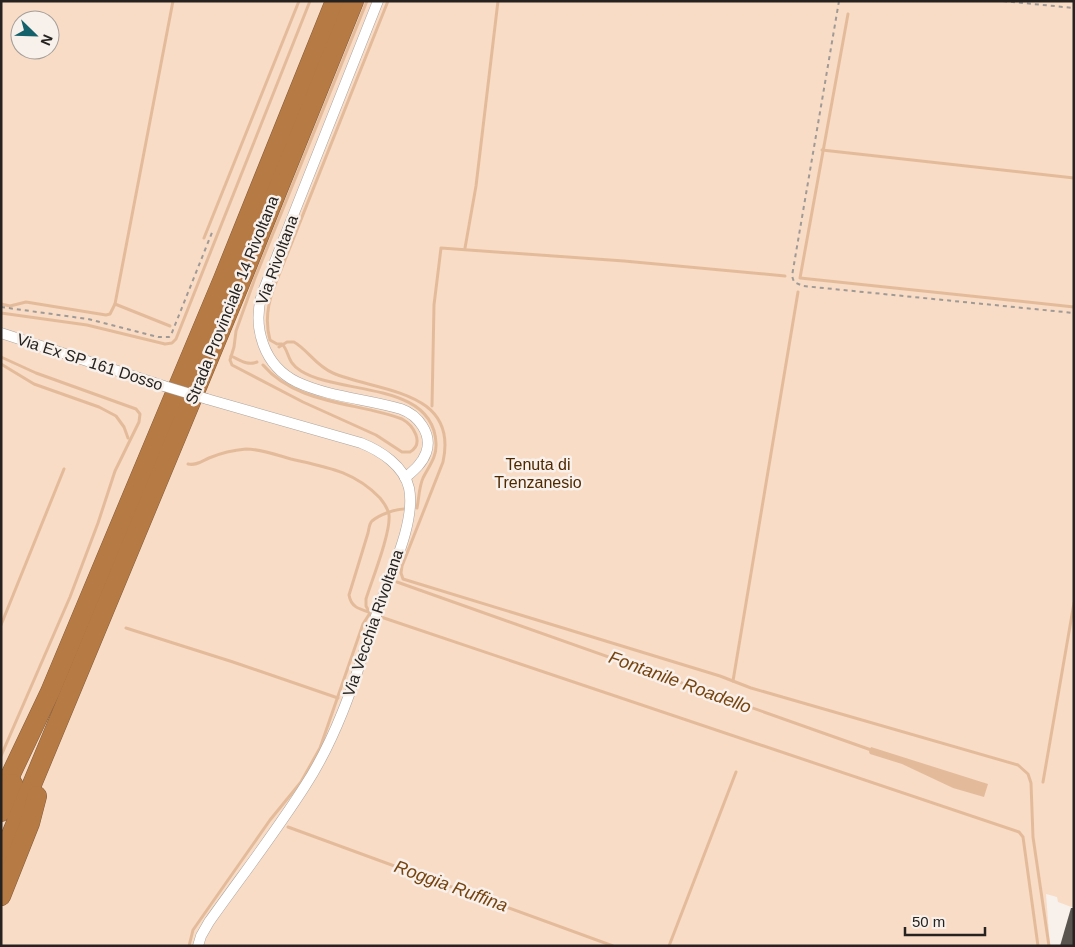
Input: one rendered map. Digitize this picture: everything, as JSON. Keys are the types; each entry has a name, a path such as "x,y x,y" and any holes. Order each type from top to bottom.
{"highway":[{"name":"Strada Provinciale 14 Rivoltana","path":"101,594 223,279 335,1"},
{"name":"Strada Provinciale 14 Rivoltana","path":"101,594 239,286 354,1"},
{"path":"1,795 101,594"},
{"path":"1,896 30,823 59,718 101,594"},
{"path":"1,812 46,702"},
{"path":"1,859 59,718"}],"street":[{"name":"Via Rivoltana","path":"378,1 262,294 258,308 258,328 267,354 286,376 312,388 401,409 417,418 427,438 427,452 421,462 405,478"},
{"name":"Via Ex SP 161 Dosso","path":"1,333 164,386 368,446 392,462 405,478"},
{"name":"Via Vecchia Rivoltana","path":"198,946 208,922 305,786 326,748 357,672 407,527 410,505 409,489 405,478"}],"path":[{"path":"840,1 792,270 794,282 803,286 1074,313"},
{"path":"1003,1 1074,8"},
{"path":"1,307 88,319 158,337 169,337 213,230"}],"green space":[{"name":"Tenuta di Trenzanesio","path":"1,1 1074,1 1074,908 1058,902 1057,897 1046,894 1050,946 1,946"}],"shaded area":[{"path":"871,747 988,784 984,797 953,788 902,764 870,754"}],"building":[{"path":"1071,908 1074,908 1074,946 1060,946"}],"waterway":[{"path":"1,304 10,306 26,302 106,315 110,314 115,304 173,1"},
{"path":"204,238 299,1"},
{"path":"1,313 87,325 165,344 172,343 176,339 310,1"},
{"path":"263,365 277,378 293,388 310,395 328,401 385,413 402,419 410,425 416,434 417,444 410,452 402,452 376,435 303,402 232,365 230,360 236,331 255,278 367,1"},
{"path":"388,1 273,290 269,302 267,321 270,340 277,344 282,344 296,368 318,378 338,384 402,399 419,409 431,423 436,443 435,453 422,481 417,508"},
{"path":"465,248 476,186 498,1"},
{"path":"848,14 800,278 1074,307"},
{"path":"822,150 1074,178"},
{"path":"432,406 434,305 441,248 624,261 785,276"},
{"path":"733,681 798,292"},
{"path":"115,304 170,326"},
{"path":"279,347 287,342 294,342 327,370 411,397 427,407 439,420 445,438 443,462 402,566 401,573 403,579 720,676 751,688 1018,765 1028,774 1031,783 1033,837 1049,946"},
{"path":"231,356 247,363 257,362"},
{"path":"1,357 36,373 136,409 140,414 139,422 115,471 70,597 1,756"},
{"path":"1,364 34,384 99,407 116,416 124,427 128,438"},
{"path":"188,464 196,464 232,451 257,450 339,471 370,489 383,502 389,515 384,544 366,599 366,606 370,613"},
{"path":"1,625 64,469"},
{"path":"369,612 354,605 349,595 370,525 372,521 383,515 404,509"},
{"name":"Fontanile Roadello","path":"397,582 874,751"},
{"path":"1043,782 1074,603"},
{"path":"189,946 193,930 270,820 301,782 320,748 363,624 370,613"},
{"path":"381,617 1019,832 1023,837 1038,946"},
{"path":"126,628 338,698"},
{"path":"669,946 736,772"},
{"name":"Roggia Ruffina","path":"288,827 613,946"}]}
